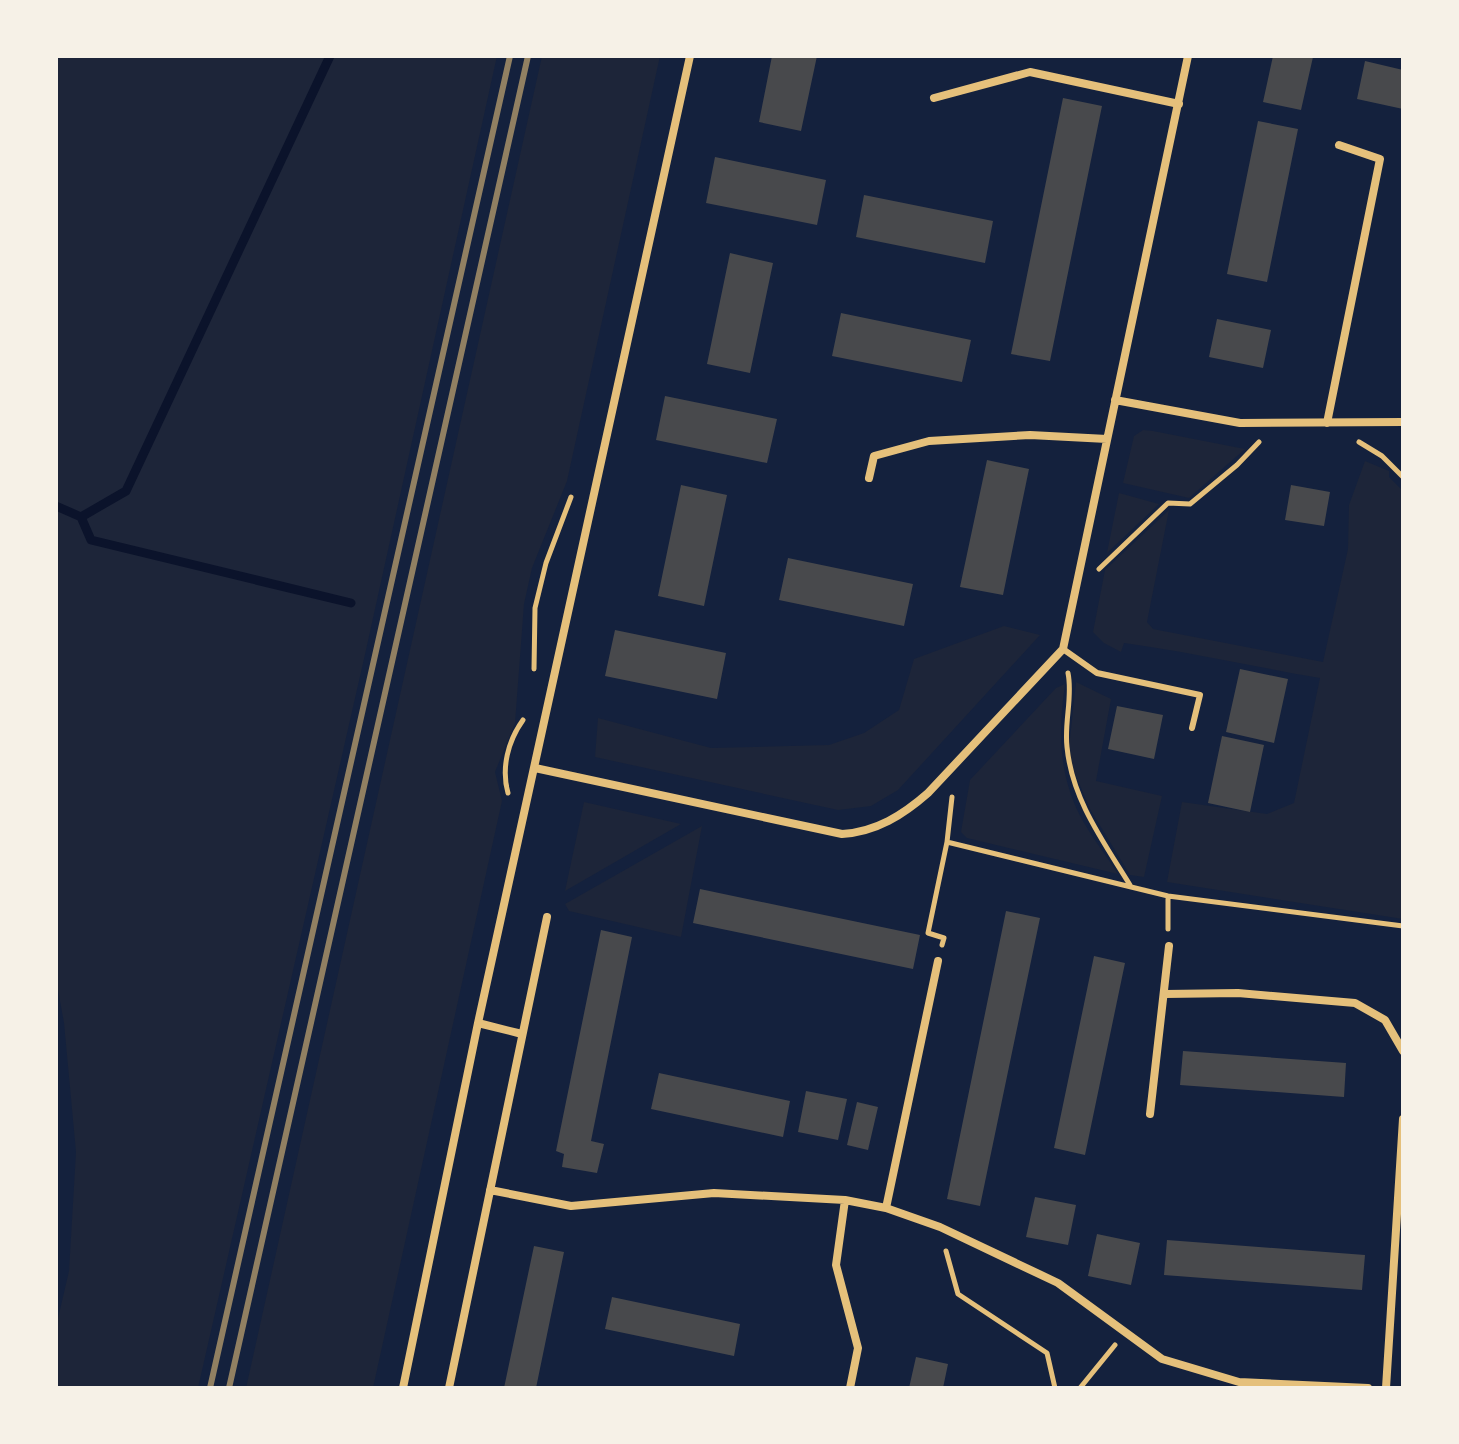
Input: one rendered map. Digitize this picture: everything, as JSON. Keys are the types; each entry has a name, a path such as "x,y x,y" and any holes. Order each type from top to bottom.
{"street":[{"path":"403,1388 478,1023 690,56"},
{"path":"535,768 842,834 865,833 909,809 928,793 1063,649 1188,56"},
{"path":"934,98 1030,72 1179,104"},
{"path":"1327,423 1380,159 1339,145"},
{"path":"1115,400 1240,423 1403,422"},
{"path":"869,478 874,456 929,441 1030,435 1107,439"},
{"path":"449,1388 547,917"},
{"path":"1150,1114 1169,946"},
{"path":"886,1208 938,961"},
{"path":"1165,994 1238,993 1355,1003 1385,1020 1403,1051"},
{"path":"478,1023 522,1034"},
{"path":"1386,1388 1403,1119"},
{"path":"490,1190 571,1206 714,1193 845,1200 886,1208 940,1227 1058,1283 1162,1359 1239,1382 1368,1388"},
{"path":"845,1200 836,1265 858,1348 850,1388"}],"lane":[{"path":"1063,649 1097,673 1200,695 1192,728"}],"path":[{"path":"1075,591 1168,503 1190,504 1237,465 1277,423"},
{"path":"1327,423 1382,456 1403,477"},
{"path":"1063,649 1071,683 1066,744 1073,780 1087,815 1130,885"},
{"path":"938,961 944,938 928,933 947,842 956,760"},
{"path":"947,842 1168,896 1403,926"},
{"path":"1168,896 1169,946"},
{"path":"940,1227 958,1294 1047,1353 1055,1388"},
{"path":"1080,1388 1126,1332"}],"shaded area":[{"path":"56,56 497,56 198,1388 56,1388 56,1327 69,1271 76,1152 64,1023 56,979"},
{"path":"542,56 660,56 567,481 532,568 524,604 515,723 495,772 502,801 373,1388 246,1388"},
{"path":"1143,430 1245,449 1189,498 1123,483 1134,436"},
{"path":"1365,461 1389,471 1389,477 1403,491 1403,919 1167,882 1182,802 1267,814 1294,803 1320,678 1124,643 1121,652 1104,643 1093,632 1105,570 1169,510 1147,622 1153,629 1323,662 1348,549 1349,505"},
{"path":"1119,493 1159,504 1107,553"},
{"path":"1004,626 1040,635 898,790 871,806 838,810 595,757 598,718 711,748 829,745 864,733 899,710 914,659"},
{"path":"1076,682 1111,699 1096,781 1162,796 1144,877 1130,875 1090,809 1068,757"},
{"path":"1065,684 1061,745 1069,790 1084,823 1118,874 967,838 961,832 970,780 1056,688"},
{"path":"584,802 681,824 565,891"},
{"path":"702,826 681,937 569,911 565,904"}],"building":[{"path":"772,56 817,56 801,131 759,122"},
{"path":"1273,56 1313,57 1301,110 1263,102"},
{"path":"1365,61 1403,70 1403,109 1357,99"},
{"path":"1063,98 1102,106 1050,361 1011,354"},
{"path":"1258,121 1298,129 1267,282 1227,274"},
{"path":"715,157 826,180 817,225 706,203"},
{"path":"864,195 993,221 985,263 856,237"},
{"path":"730,253 773,263 750,373 707,364"},
{"path":"841,313 971,340 962,382 832,356"},
{"path":"1217,319 1271,330 1263,368 1209,357"},
{"path":"665,396 777,419 767,463 656,440"},
{"path":"987,460 1029,469 1003,595 960,587"},
{"path":"681,485 727,495 704,606 658,596"},
{"path":"1291,485 1330,492 1324,526 1285,520"},
{"path":"788,558 913,584 904,626 779,600"},
{"path":"615,630 726,653 717,699 605,676"},
{"path":"1240,669 1288,679 1274,743 1226,732"},
{"path":"1117,706 1163,715 1154,759 1108,749"},
{"path":"1222,736 1264,745 1250,812 1208,803"},
{"path":"700,889 920,935 913,969 693,923"},
{"path":"1006,911 1040,918 980,1206 947,1199"},
{"path":"601,930 632,937 591,1141 604,1144 597,1173 562,1167 564,1154 556,1151"},
{"path":"1094,956 1125,963 1085,1155 1054,1148"},
{"path":"1183,1051 1346,1063 1344,1097 1180,1085"},
{"path":"659,1073 790,1101 783,1137 651,1109"},
{"path":"806,1091 847,1099 838,1140 798,1132"},
{"path":"857,1102 878,1107 868,1150 847,1145"},
{"path":"1035,1197 1076,1205 1068,1245 1026,1237"},
{"path":"1097,1234 1140,1243 1131,1285 1088,1276"},
{"path":"1167,1240 1365,1255 1362,1290 1164,1275"},
{"path":"534,1246 564,1252 536,1388 504,1388"},
{"path":"612,1297 740,1324 734,1356 605,1329"},
{"path":"916,1357 948,1364 943,1388 909,1388"}],"waterway":[{"path":"330,56 126,491 81,517 91,540 351,603"},
{"path":"56,506 81,517"}],"railway":[{"path":"210,1388 510,56"},
{"path":"229,1388 528,56"}]}
